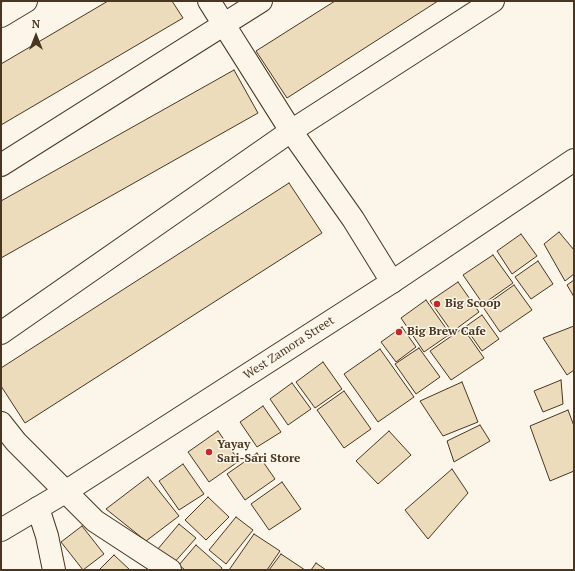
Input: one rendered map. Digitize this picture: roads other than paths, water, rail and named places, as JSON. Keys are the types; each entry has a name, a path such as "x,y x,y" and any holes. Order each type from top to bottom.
{"street":[{"path":"1,16 26,1"},
{"path":"209,1 291,132 353,219 392,282"},
{"path":"1,165 261,1"},
{"path":"1,333 291,132 493,1"},
{"name":"West Zamora Street","path":"1,530 65,492 392,282 574,160"},
{"path":"1,423 16,442 95,522 170,570"},
{"path":"32,511 47,536 54,570"}],"place":[{"name":"Big Scoop","path":"437,304"},
{"name":"Big Brew Cafe","path":"399,332"},
{"name":"Yayay Sari-Sari Store","path":"209,452"}]}
